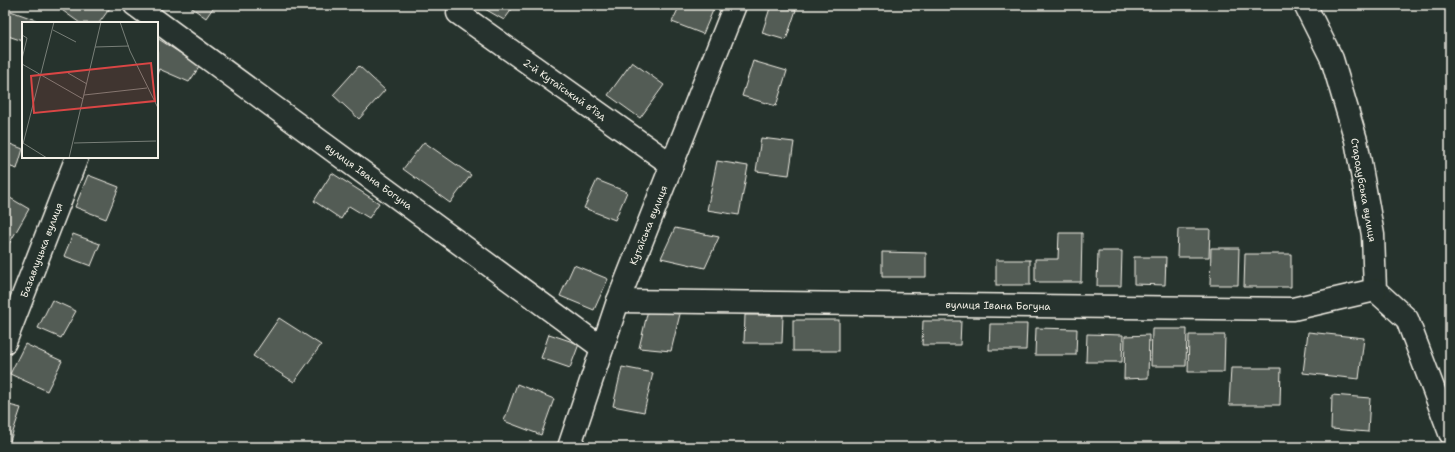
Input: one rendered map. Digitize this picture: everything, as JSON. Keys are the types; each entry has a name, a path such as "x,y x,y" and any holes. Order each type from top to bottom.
{"street":[{"name":"Кутаїська вулиця","path":"570,447 618,301 735,5"},
{"name":"Стародубська вулиця","path":"1305,5 1332,59 1356,140 1373,235 1375,290"},
{"name":"вулиця Івана Богуна","path":"134,10 151,22"},
{"name":"2-й Кутаїський в’їзд","path":"458,13 672,165"},
{"name":"вулиця Івана Богуна","path":"158,27 602,348"},
{"name":"Базавлуцька вулиця","path":"5,342 77,158"},
{"name":"вулиця Івана Богуна","path":"618,301 1293,309 1375,290"},
{"path":"1375,290 1407,319 1450,433"}],"building":[{"path":"61,5 105,5 110,8 100,22 79,22 59,8"},
{"path":"188,5 215,5 206,18"},
{"path":"478,5 515,5 504,20"},
{"path":"680,5 708,5 714,8 703,34 672,22"},
{"path":"771,5 779,5 796,10 786,40 762,33"},
{"path":"5,9 36,20 35,22 22,22 22,41 5,35"},
{"path":"158,39 200,66 189,82 159,69 158,72"},
{"path":"753,61 787,71 776,106 742,96"},
{"path":"632,62 664,85 640,118 608,95"},
{"path":"359,66 385,90 359,119 333,95"},
{"path":"761,138 794,142 789,175 756,171"},
{"path":"5,142 22,149 17,169 5,165"},
{"path":"424,142 471,175 450,203 403,169"},
{"path":"717,161 748,166 739,215 707,210"},
{"path":"332,173 379,203 369,218 349,206 341,219 314,201"},
{"path":"88,175 119,187 106,219 75,207"},
{"path":"597,180 627,192 615,220 584,208"},
{"path":"5,195 29,209 5,251"},
{"path":"675,228 719,237 705,268 661,258"},
{"path":"1178,229 1210,229 1209,257 1177,257"},
{"path":"1059,233 1082,233 1081,282 1035,282 1035,259 1058,259"},
{"path":"73,234 100,244 91,266 64,256"},
{"path":"1211,248 1239,248 1238,285 1210,285"},
{"path":"1098,251 1122,251 1121,286 1097,286"},
{"path":"882,252 926,253 926,277 882,277"},
{"path":"1245,254 1291,254 1291,287 1244,287"},
{"path":"1134,257 1166,257 1165,285 1134,284"},
{"path":"996,260 1030,260 1030,285 996,285"},
{"path":"574,265 608,279 594,310 560,296"},
{"path":"52,300 76,311 61,338 38,328"},
{"path":"648,310 680,314 671,351 639,348"},
{"path":"745,315 783,315 782,343 744,343"},
{"path":"279,318 321,345 294,382 253,356"},
{"path":"793,320 839,320 839,351 793,351"},
{"path":"923,321 961,321 960,345 922,345"},
{"path":"990,324 1027,324 1026,350 989,350"},
{"path":"1036,328 1077,329 1076,355 1035,355"},
{"path":"1152,329 1187,329 1186,366 1151,366"},
{"path":"1308,332 1364,338 1359,379 1303,373"},
{"path":"549,334 579,344 570,368 541,358"},
{"path":"1087,334 1123,335 1122,362 1086,362"},
{"path":"1149,335 1148,378 1124,379 1125,336"},
{"path":"1189,335 1225,335 1224,372 1188,372"},
{"path":"25,344 62,361 47,391 10,374"},
{"path":"622,367 653,373 644,412 613,406"},
{"path":"1231,368 1281,368 1280,405 1229,405"},
{"path":"517,384 554,399 541,435 504,421"},
{"path":"1332,395 1370,398 1368,432 1331,429"},
{"path":"5,404 21,408 8,447 5,447"}]}
